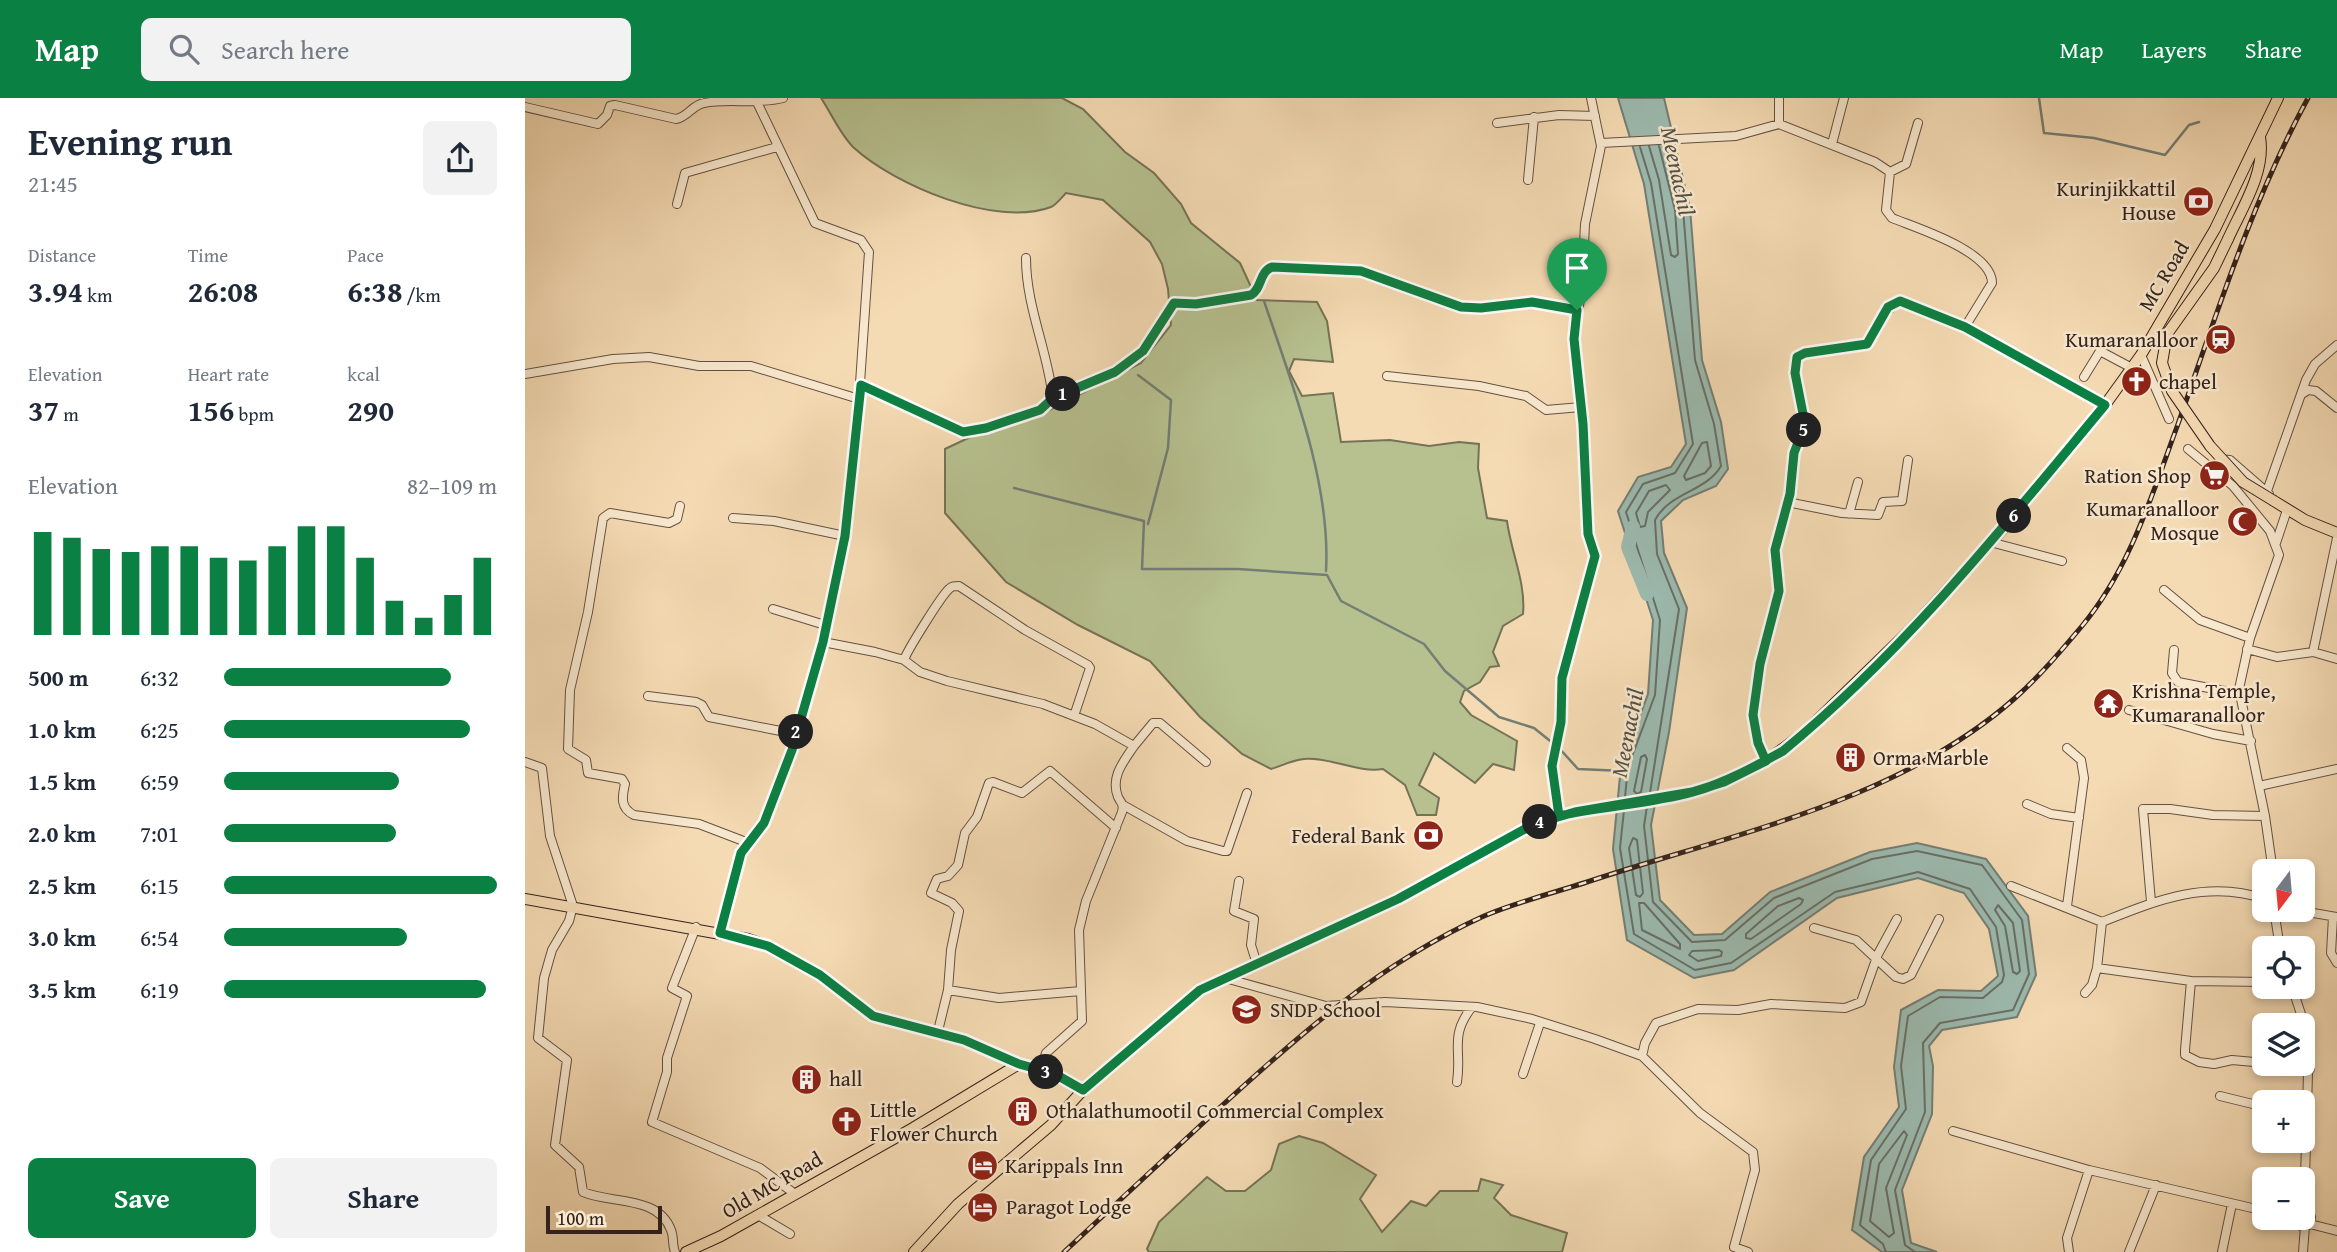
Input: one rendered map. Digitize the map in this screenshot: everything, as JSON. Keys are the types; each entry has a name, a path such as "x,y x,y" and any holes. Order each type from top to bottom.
{"main road":[{"name":"MC Road","path":"1559,816 1692,792 1724,782 1766,761 1804,733 1844,696 1990,542 2105,405 2141,355 2215,229 2278,98"},
{"path":"2260,137 2263,153 2251,187 2214,268 2167,334 2162,363 2172,391 2210,446 2243,482 2287,510 2337,536"},
{"path":"914,1252 958,1204 1051,1125 1083,1090 1200,990 1398,899 1534,824 1559,816"},
{"path":"525,899 696,927 768,946 820,975 873,1016 938,1031 999,1053 1019,1064 1066,1079 1083,1090"},
{"name":"Old MC Road","path":"686,1252 758,1215 1019,1064"}],"street":[{"path":"525,107 598,124 615,104 676,119 684,118 695,106 705,102 783,98"},
{"path":"1559,816 1553,777 1565,663 1594,564 1588,534 1581,407 1574,339 1582,286 1585,224 1601,143 1591,98"},
{"path":"1779,98 1779,124"},
{"path":"1832,144 1844,98"},
{"path":"720,933 747,842 764,823 796,734 823,642 845,536 861,385 868,245 815,223 755,101"},
{"path":"1497,122 1534,117 1595,116"},
{"path":"1528,180 1534,117"},
{"path":"1890,172 1906,164 1918,123"},
{"path":"1601,143 1737,136 1779,124 1875,162 1890,172"},
{"path":"677,204 685,173 777,147"},
{"path":"1890,172 1886,210 1892,218 1964,250 1982,263 1992,277 1992,283 1965,327"},
{"path":"2237,180 2251,187"},
{"path":"2228,199 2242,206"},
{"path":"1026,258 1026,285 1051,377 1053,398"},
{"path":"861,385 963,432 1040,410 1053,398 1115,372 1143,351 1174,303 1196,304 1251,295 1257,290 1265,272 1272,267 1361,271 1461,307 1481,308 1532,302 1577,310"},
{"path":"1766,761 1758,743 1753,715 1760,664 1779,591 1775,550 1787,502 1794,453 1805,424 1795,373 1797,357 1805,353 1867,344 1888,307 1900,301 1965,327 2105,405"},
{"path":"2267,491 2294,423 2299,396 2315,364 2337,345"},
{"path":"2084,377 2100,351 2130,367"},
{"path":"2141,355 2169,419"},
{"path":"525,374 614,359 649,357 699,366 751,366 859,399"},
{"path":"1387,376 1479,386 1525,396 1546,410 1581,407"},
{"path":"2299,396 2308,390 2316,391 2337,408"},
{"path":"2188,449 2233,486 2276,543 2279,555 2250,638 2241,694 2271,859"},
{"path":"2217,472 2220,459 2229,460 2267,491 2274,502"},
{"path":"1787,502 1849,514 1878,515 1883,502 1902,501 1908,460"},
{"path":"1849,514 1858,482"},
{"path":"680,506 677,519 669,523 610,513 603,517 588,612 570,690 568,750 586,760 589,773 622,779 625,784 622,800 627,812 699,824 747,842"},
{"path":"2276,543 2287,510"},
{"path":"733,518 774,522 845,536"},
{"path":"2313,652 2337,536"},
{"path":"1990,542 2062,561"},
{"path":"904,660 910,643 924,629 947,591 959,586 1025,630 1088,665 1090,668 1074,716"},
{"path":"2164,590 2200,620 2250,638"},
{"path":"773,608 825,625"},
{"path":"823,642 904,660 919,672 947,681 1043,704 1134,746"},
{"path":"2248,649 2277,657 2313,652 2337,659"},
{"path":"2174,650 2172,673 2178,682 2241,694"},
{"path":"647,696 696,702 702,705 709,717 796,734"},
{"path":"2129,710 2213,734 2251,741"},
{"path":"1040,1071 1046,1053 1082,1021 1079,930 1086,901 1123,805 1115,785 1117,772 1153,723 1160,723 1206,762"},
{"path":"2067,748 2081,760 2084,778 2067,906"},
{"path":"525,762 543,768 550,836 573,906 569,921 552,950 544,978 538,1038 567,1060 555,1145 579,1167 583,1192 637,1203 666,1221 672,1231 675,1252"},
{"path":"2259,786 2337,769"},
{"path":"938,1031 948,990 951,950 959,911 952,903 931,893 937,879 948,876 961,859 965,832 977,817 989,783 1022,793 1050,771 1116,828"},
{"path":"1123,805 1187,841 1223,851 1227,850 1247,793"},
{"path":"2027,804 2051,814 2079,817"},
{"path":"2151,902 2143,809 2265,816"},
{"path":"1239,881 1234,911 1254,919 1251,945 1257,964"},
{"path":"2011,886 2102,922 2151,902 2196,891 2252,896"},
{"path":"2315,913 2335,917 2332,953 2337,963"},
{"path":"1642,1056 1645,1043 1656,1023 1699,1009 1738,1010 1771,1004 1833,1008 1861,1002 1897,919"},
{"path":"1815,928 1856,940 1896,977 1903,979 1911,975 1939,919"},
{"path":"2085,993 2092,985 2097,968 2102,922"},
{"path":"696,927 672,988 687,996 667,1058 667,1072 652,1122 662,1129 724,1151 760,1168 795,1194"},
{"path":"2097,968 2191,981 2252,982"},
{"path":"1225,978 1327,1006 1385,1002 1472,1007 1540,1023 1642,1056 1699,1113 1753,1152 1755,1170 1734,1247 1748,1252"},
{"path":"2191,981 2185,1055 2199,1062 2214,1064 2232,1060 2252,1062"},
{"path":"948,990 999,998 1081,991"},
{"path":"1457,1083 1460,1064 1455,1046 1459,1024 1472,1007"},
{"path":"1523,1074 1540,1023"},
{"path":"2220,1096 2252,1104"},
{"path":"1953,1131 2089,1170 2252,1208"},
{"path":"2069,1252 2067,1237 2089,1170"},
{"path":"2129,1252 2156,1185"},
{"path":"2223,1252 2232,1203"},
{"path":"758,1215 790,1234"},
{"path":"2315,1223 2337,1231"},
{"path":"2303,1230 2303,1252"}],"green space":[{"path":"821,98 1062,98 1083,109 1125,152 1154,173 1181,204 1191,223 1240,263 1257,300 1317,302 1327,321 1333,362 1294,359 1289,371 1302,396 1333,393 1341,442 1390,440 1429,446 1459,442 1479,444 1478,468 1487,518 1507,521 1520,579 1523,614 1503,626 1493,652 1499,666 1490,667 1480,682 1464,691 1460,702 1471,715 1517,741 1514,770 1493,764 1475,783 1434,753 1419,785 1439,798 1436,815 1417,815 1405,785 1383,769 1363,769 1324,760 1304,759 1271,769 1242,754 1200,717 1150,661 1078,625 1006,582 945,513 945,449 983,431 1032,419 1141,363 1171,325 1168,289 1162,264 1150,242 1103,200 1066,193 1051,207 1028,212 1003,212 947,199 919,188 893,175 853,147"},
{"path":"1299,1136 1323,1143 1376,1175 1360,1199 1382,1232 1411,1201 1426,1206 1440,1191 1478,1191 1481,1179 1503,1185 1494,1198 1511,1215 1567,1233 1562,1252 1149,1252 1147,1249 1159,1222 1207,1177 1226,1191 1245,1191 1271,1170 1279,1144"}],"water":[{"path":"1618,98 1664,98 1690,208 1702,360 1721,422 1728,469 1716,486 1683,500 1661,521 1664,553 1687,608 1669,732 1651,825 1660,900 1694,935 1722,934 1770,892 1870,852 1917,843 1986,859 2028,916 2036,975 2017,1017 1942,1030 1929,1046 1933,1066 1932,1114 1902,1190 1911,1243 1937,1252 1882,1252 1852,1230 1864,1157 1899,1107 1894,1067 1901,1010 1938,990 1981,991 1998,976 1989,929 1964,893 1918,878 1837,898 1734,970 1694,978 1627,940 1613,849 1621,766 1648,694 1653,620 1618,511 1638,477 1671,467 1686,444 1644,184"}],"waterway":[{"path":"2039,98 2044,133 2094,138 2165,155 2189,125 2199,122"},
{"path":"1264,301 1297,400 1316,469 1326,538 1326,571"},
{"path":"1138,375 1171,400 1168,448 1148,524"},
{"path":"1014,488 1144,521 1142,569 1238,569 1327,575 1341,601 1424,644 1445,671 1499,717 1534,728 1554,744"},
{"name":"Meenachil","path":"1633,527 1628,547 1647,594"},
{"path":"1559,748 1578,769 1624,771"}],"railway":[{"path":"1064,1252 1278,1055 1375,978 1410,956 1446,935 1509,906 1755,830 1865,790 1918,764 1968,734 2023,691 2082,626 2127,555 2159,477 2253,217 2308,98"}],"place":[{"name":"Kurinjikkattil House","path":"2199,201"},
{"name":"Kumaranalloor","path":"2221,340"},
{"name":"chapel","path":"2136,382"},
{"name":"Ration Shop","path":"2214,476"},
{"name":"Kumaranalloor Mosque","path":"2242,521"},
{"name":"Krishna Temple, Kumaranalloor","path":"2109,703"},
{"name":"Orma Marble","path":"1850,758"},
{"name":"Federal Bank","path":"1428,836"},
{"name":"SNDP School","path":"1247,1010"},
{"name":"hall","path":"806,1079"},
{"name":"Othalathumootil Commercial Complex","path":"1023,1111"},
{"name":"Little Flower Church","path":"847,1122"},
{"name":"Karippals Inn","path":"982,1166"},
{"name":"Paragot Lodge","path":"983,1207"}],"route":[{"path":"1577,310 1532,302 1481,308 1461,307 1361,271 1272,267 1267,269 1257,290 1251,295 1196,304 1172,304 1143,351 1115,372 1053,398 1040,410 986,428 963,432 950,428 861,385 845,536 823,642 792,750 764,823 741,853 720,933 768,946 820,975 873,1016 964,1040 1019,1064 1055,1074 1083,1090 1200,990 1398,899 1461,867 1534,824 1575,812 1692,792 1724,782 1766,761 1758,743 1753,715 1760,664 1779,591 1775,550 1778,532 1790,494 1794,453 1805,424 1795,373 1797,357 1805,353 1867,344 1873,338 1888,307 1900,301 1965,327 2105,405 2002,530 1911,629 1844,696 1783,751 1766,761 1724,782 1692,792 1583,812 1575,812 1559,816 1552,766 1560,733 1562,678 1595,556 1588,534 1583,424 1574,339 1577,310"}]}
